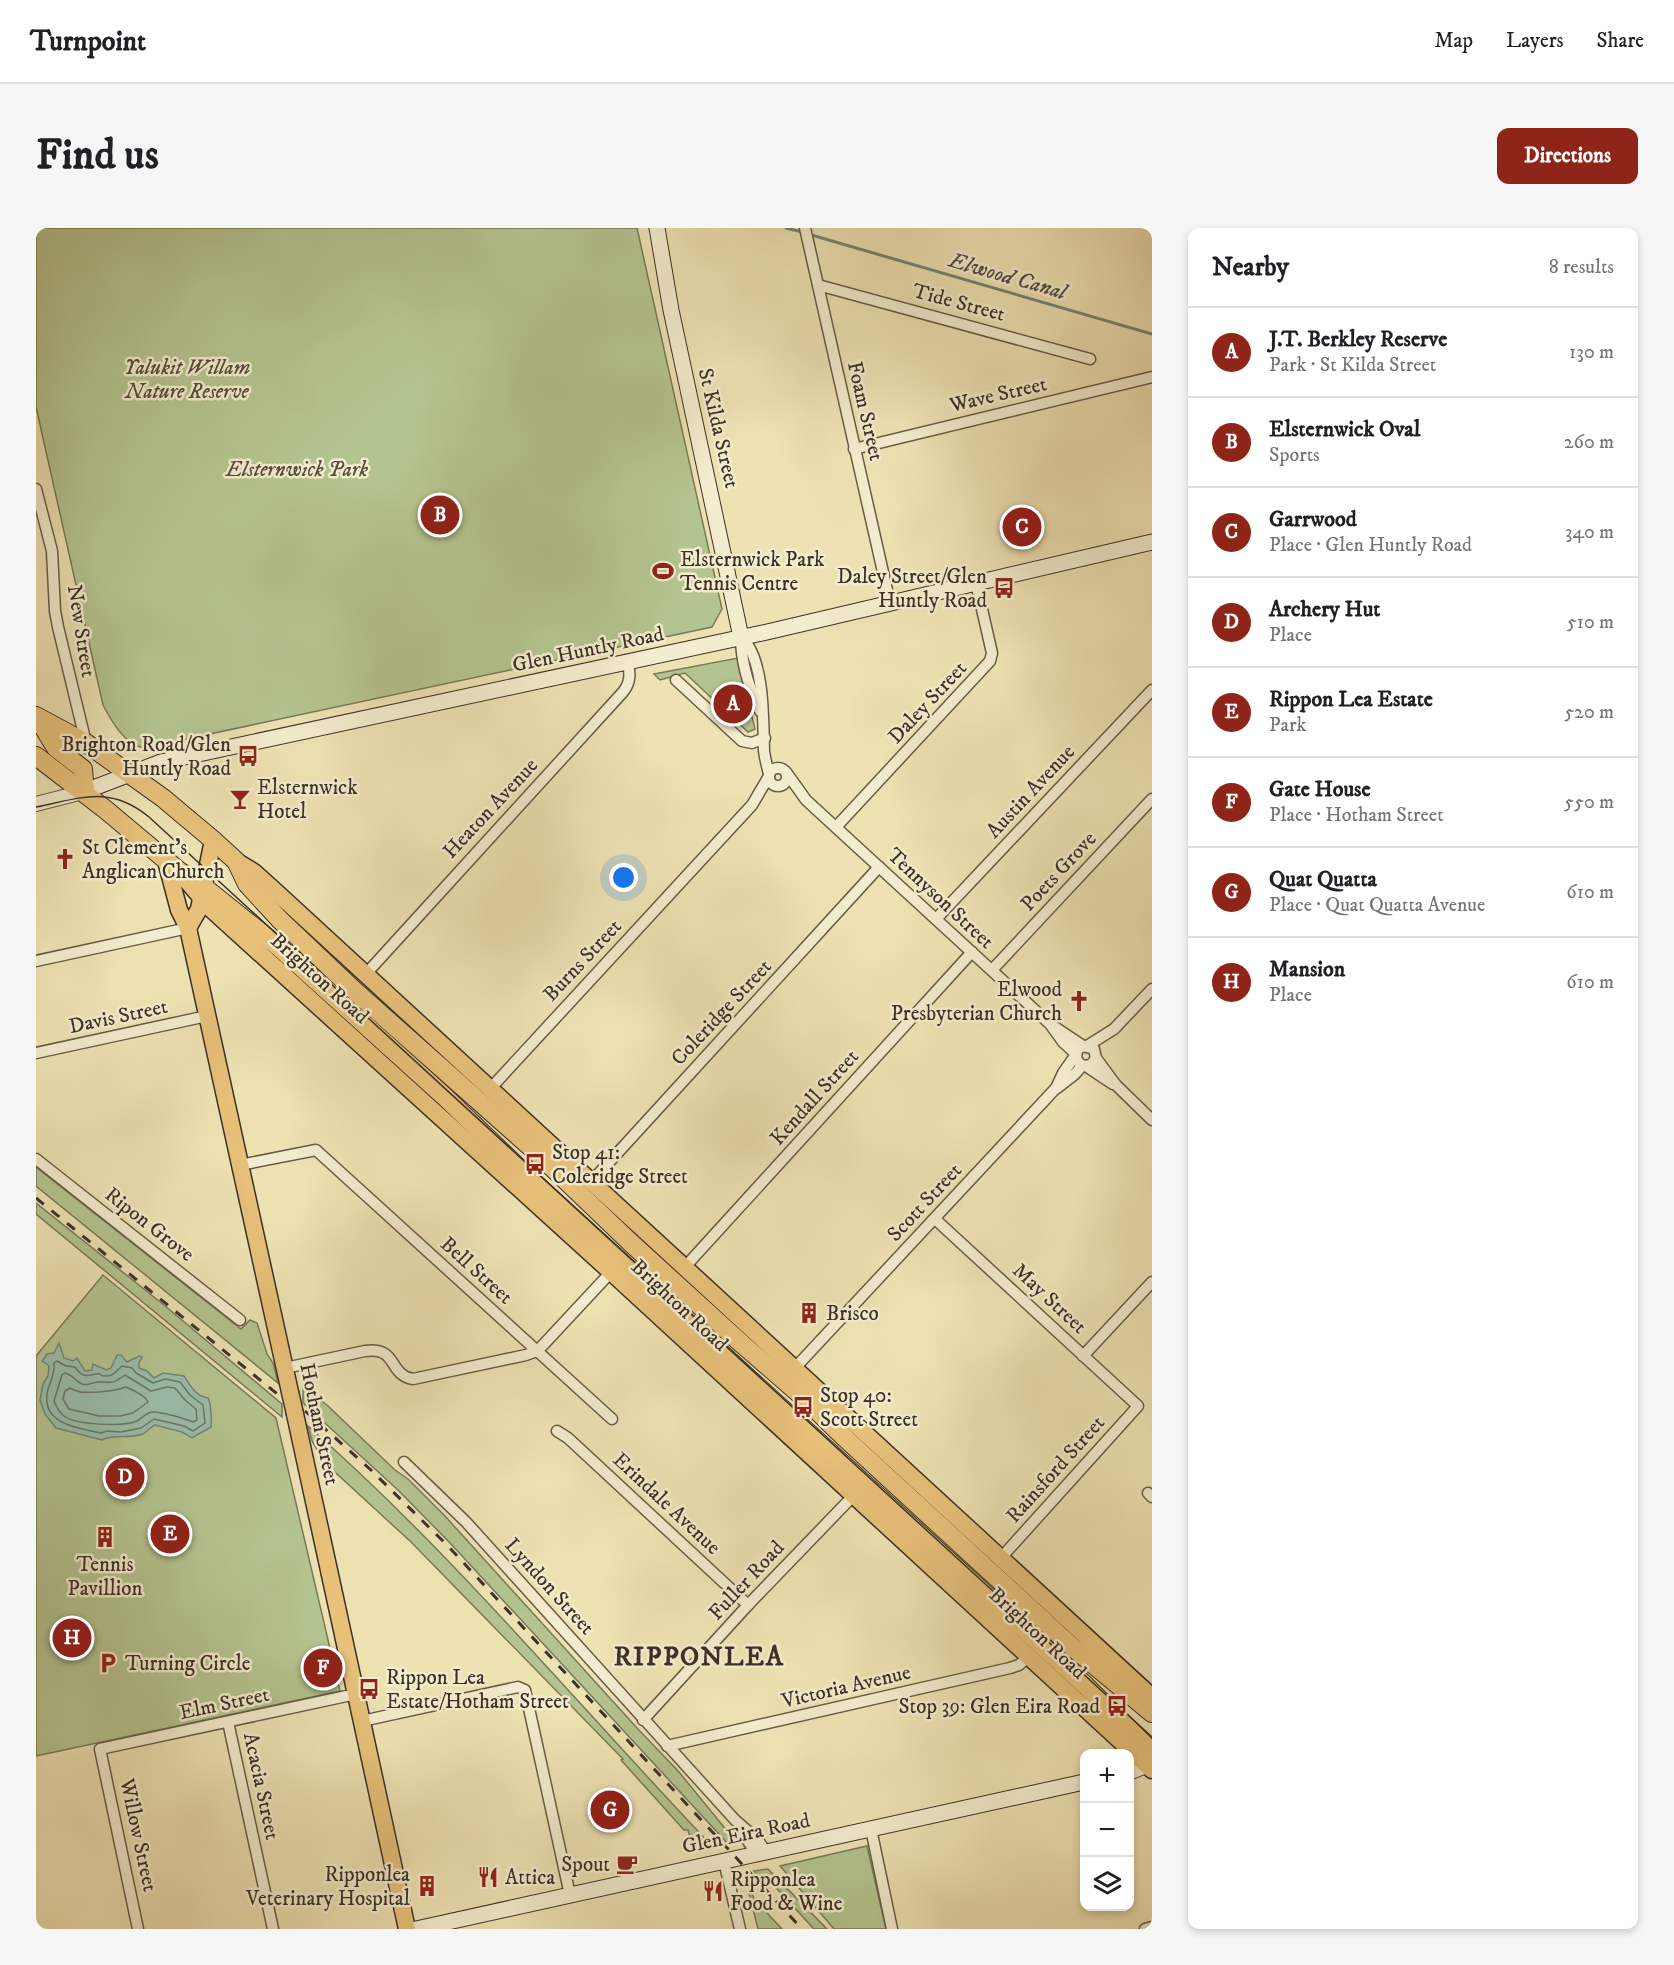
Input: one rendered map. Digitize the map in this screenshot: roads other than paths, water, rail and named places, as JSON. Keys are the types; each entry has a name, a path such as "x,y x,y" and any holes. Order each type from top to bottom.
{"highway":[{"name":"Brighton Road","path":"36,716 86,743 129,773 213,840 236,861 247,884 280,920 522,1140 631,1243 803,1397 1055,1631 1152,1713"},
{"path":"36,716 56,748 82,768 85,775 84,792"},
{"name":"Brighton Road","path":"36,756 84,792 202,893 280,948 798,1425 1086,1686 1151,1763"},
{"path":"416,1072 430,1058"},
{"path":"695,1328 709,1314"},
{"path":"918,1533 932,1518"}],"main road":[{"name":"St Kilda Street","path":"657,228 671,310 741,637"},
{"name":"Glen Huntly Road","path":"84,792 161,762 232,745 628,662 1152,542"},
{"path":"188,928 196,916 213,840"},
{"name":"Brighton Road","path":"236,861 258,876 1152,1697"},
{"name":"Hotham Street","path":"172,866 179,910 188,928 406,1929"},
{"name":"Brighton Road","path":"202,893 664,1322 1029,1656 1151,1763"},
{"path":"430,1058 433,1055 462,1064"},
{"path":"488,1138 494,1166"},
{"path":"620,1208 631,1243"},
{"path":"709,1314 749,1328"},
{"path":"664,1322 695,1328"},
{"path":"886,1454 900,1489"},
{"path":"932,1518 959,1521"},
{"path":"1043,1599 1055,1631"},
{"path":"1134,1770 1151,1763"},
{"name":"Glen Eira Road","path":"416,1929 1080,1783"}],"street":[{"name":"Foam Street","path":"805,228 890,603"},
{"name":"Tide Street","path":"818,285 1089,359"},
{"name":"Wave Street","path":"854,449 1152,377"},
{"name":"New Street","path":"36,489 39,518 52,551 58,627 86,743"},
{"name":"Daley Street","path":"836,827 990,661 992,653 976,583"},
{"name":"St Kilda Street","path":"741,637 752,650 761,689 765,738"},
{"name":"Heaton Avenue","path":"365,975 628,687 630,681 628,662"},
{"path":"676,680 740,740 751,743 765,738 764,753 769,775"},
{"name":"Austin Avenue","path":"936,919 1152,690"},
{"name":"Tennyson Street","path":"765,738 773,760 807,800 1050,1024 1063,1042 1082,1056"},
{"path":"769,775 774,769 783,770 786,781 779,786"},
{"name":"Tennyson Street","path":"769,775 772,784 807,800"},
{"name":"Burns Street","path":"752,805 769,775"},
{"name":"Burns Street","path":"490,1089 752,805 779,786"},
{"name":"Glen Huntly Road","path":"36,804 84,792"},
{"name":"Poets Grove","path":"992,970 1152,799"},
{"name":"Coleridge Street","path":"591,1182 879,867"},
{"path":"36,961 188,928"},
{"name":"Kendall Street","path":"684,1268 972,952"},
{"path":"1082,1056 1114,1029 1152,989"},
{"name":"Davis Street","path":"36,1053 207,1016"},
{"path":"1082,1056 1091,1065 1114,1029"},
{"path":"1082,1056 1094,1049 1096,1057 1116,1085 1152,1120"},
{"path":"1082,1056 1099,1076 1116,1085"},
{"name":"Scott Street","path":"794,1369 1056,1088 1063,1073 1082,1056"},
{"name":"Bell Street","path":"240,1165 316,1150 612,1419"},
{"name":"Ripon Grove","path":"36,1159 240,1320"},
{"name":"May Street","path":"935,1219 1138,1406"},
{"path":"285,1368 376,1350 388,1355 400,1373 413,1379 520,1357 537,1351 611,1272"},
{"path":"1083,1356 1152,1282"},
{"name":"Rainsford Street","path":"1000,1559 1138,1406"},
{"name":"Erindale Avenue","path":"557,1431 568,1438 748,1605"},
{"name":"Lyndon Street","path":"404,1462 466,1522 735,1820 761,1853"},
{"name":"Fuller Road","path":"643,1720 748,1605 854,1495"},
{"name":"Victoria Avenue","path":"668,1746 1010,1668 1019,1665 1029,1656"},
{"path":"362,1721 518,1687 525,1690 570,1895"},
{"name":"Elm Street","path":"100,1749 356,1694"},
{"name":"Acacia Street","path":"228,1722 273,1929"},
{"name":"Willow Street","path":"100,1749 138,1929"},
{"path":"871,1829 892,1929"},
{"path":"724,1862 740,1929"},
{"path":"1145,1929 1152,1927"}],"water":[{"path":"59,1343 64,1358 73,1361 77,1358 85,1371 92,1370 93,1364 106,1370 111,1368 117,1355 121,1355 127,1362 139,1356 142,1357 139,1368 147,1371 154,1378 163,1373 184,1376 197,1393 208,1398 211,1408 211,1427 192,1438 182,1432 155,1425 138,1435 102,1440 56,1428 45,1414 40,1400 49,1366 42,1361 47,1354 54,1353"}],"waterway":[{"name":"Elwood Canal","path":"786,228 802,232"},
{"name":"Elwood Canal","path":"808,234 1152,334"}],"tram line":[{"path":"36,807 81,798 108,797 135,807 149,817 1152,1737"}],"railway":[{"path":"36,1198 281,1397"},
{"path":"305,1411 371,1470 448,1546 802,1929"}],"place":[{"name":"Elsternwick Oval","path":"440,515"},
{"name":"Garrwood","path":"1022,527"},
{"name":"Elsternwick Park Tennis Centre","path":"663,571"},
{"name":"Daley Street/Glen Huntly Road","path":"1004,588"},
{"name":"J.T. Berkley Reserve","path":"733,704"},
{"name":"Brighton Road/Glen Huntly Road","path":"248,756"},
{"name":"Elsternwick Hotel","path":"240,799"},
{"name":"St Clement's Anglican Church","path":"65,859"},
{"name":"Elwood Presbyterian Church","path":"1079,1001"},
{"name":"Stop 41: Coleridge Street","path":"535,1164"},
{"name":"Brisco","path":"809,1313"},
{"name":"Stop 40: Scott Street","path":"803,1407"},
{"name":"Archery Hut","path":"125,1477"},
{"name":"Rippon Lea Estate","path":"170,1534"},
{"name":"Tennis Pavillion","path":"105,1537"},
{"name":"Mansion","path":"72,1638"},
{"name":"Turning Circle","path":"108,1663"},
{"name":"Gate House","path":"323,1668"},
{"name":"Rippon Lea Estate/Hotham Street","path":"369,1689"},
{"name":"Stop 39: Glen Eira Road","path":"1117,1706"},
{"name":"Quat Quatta","path":"610,1810"},
{"name":"Spout","path":"627,1864"},
{"name":"Attica","path":"488,1877"},
{"name":"Ripponlea Veterinary Hospital","path":"427,1886"},
{"name":"Ripponlea Food & Wine","path":"713,1891"}],"district":[{"name":"RIPPONLEA","path":"699,1656"}],"park label":[{"name":"Yalukit Willam Nature Reserve","path":"187,379"},
{"name":"Elsternwick Park","path":"297,469"}]}
